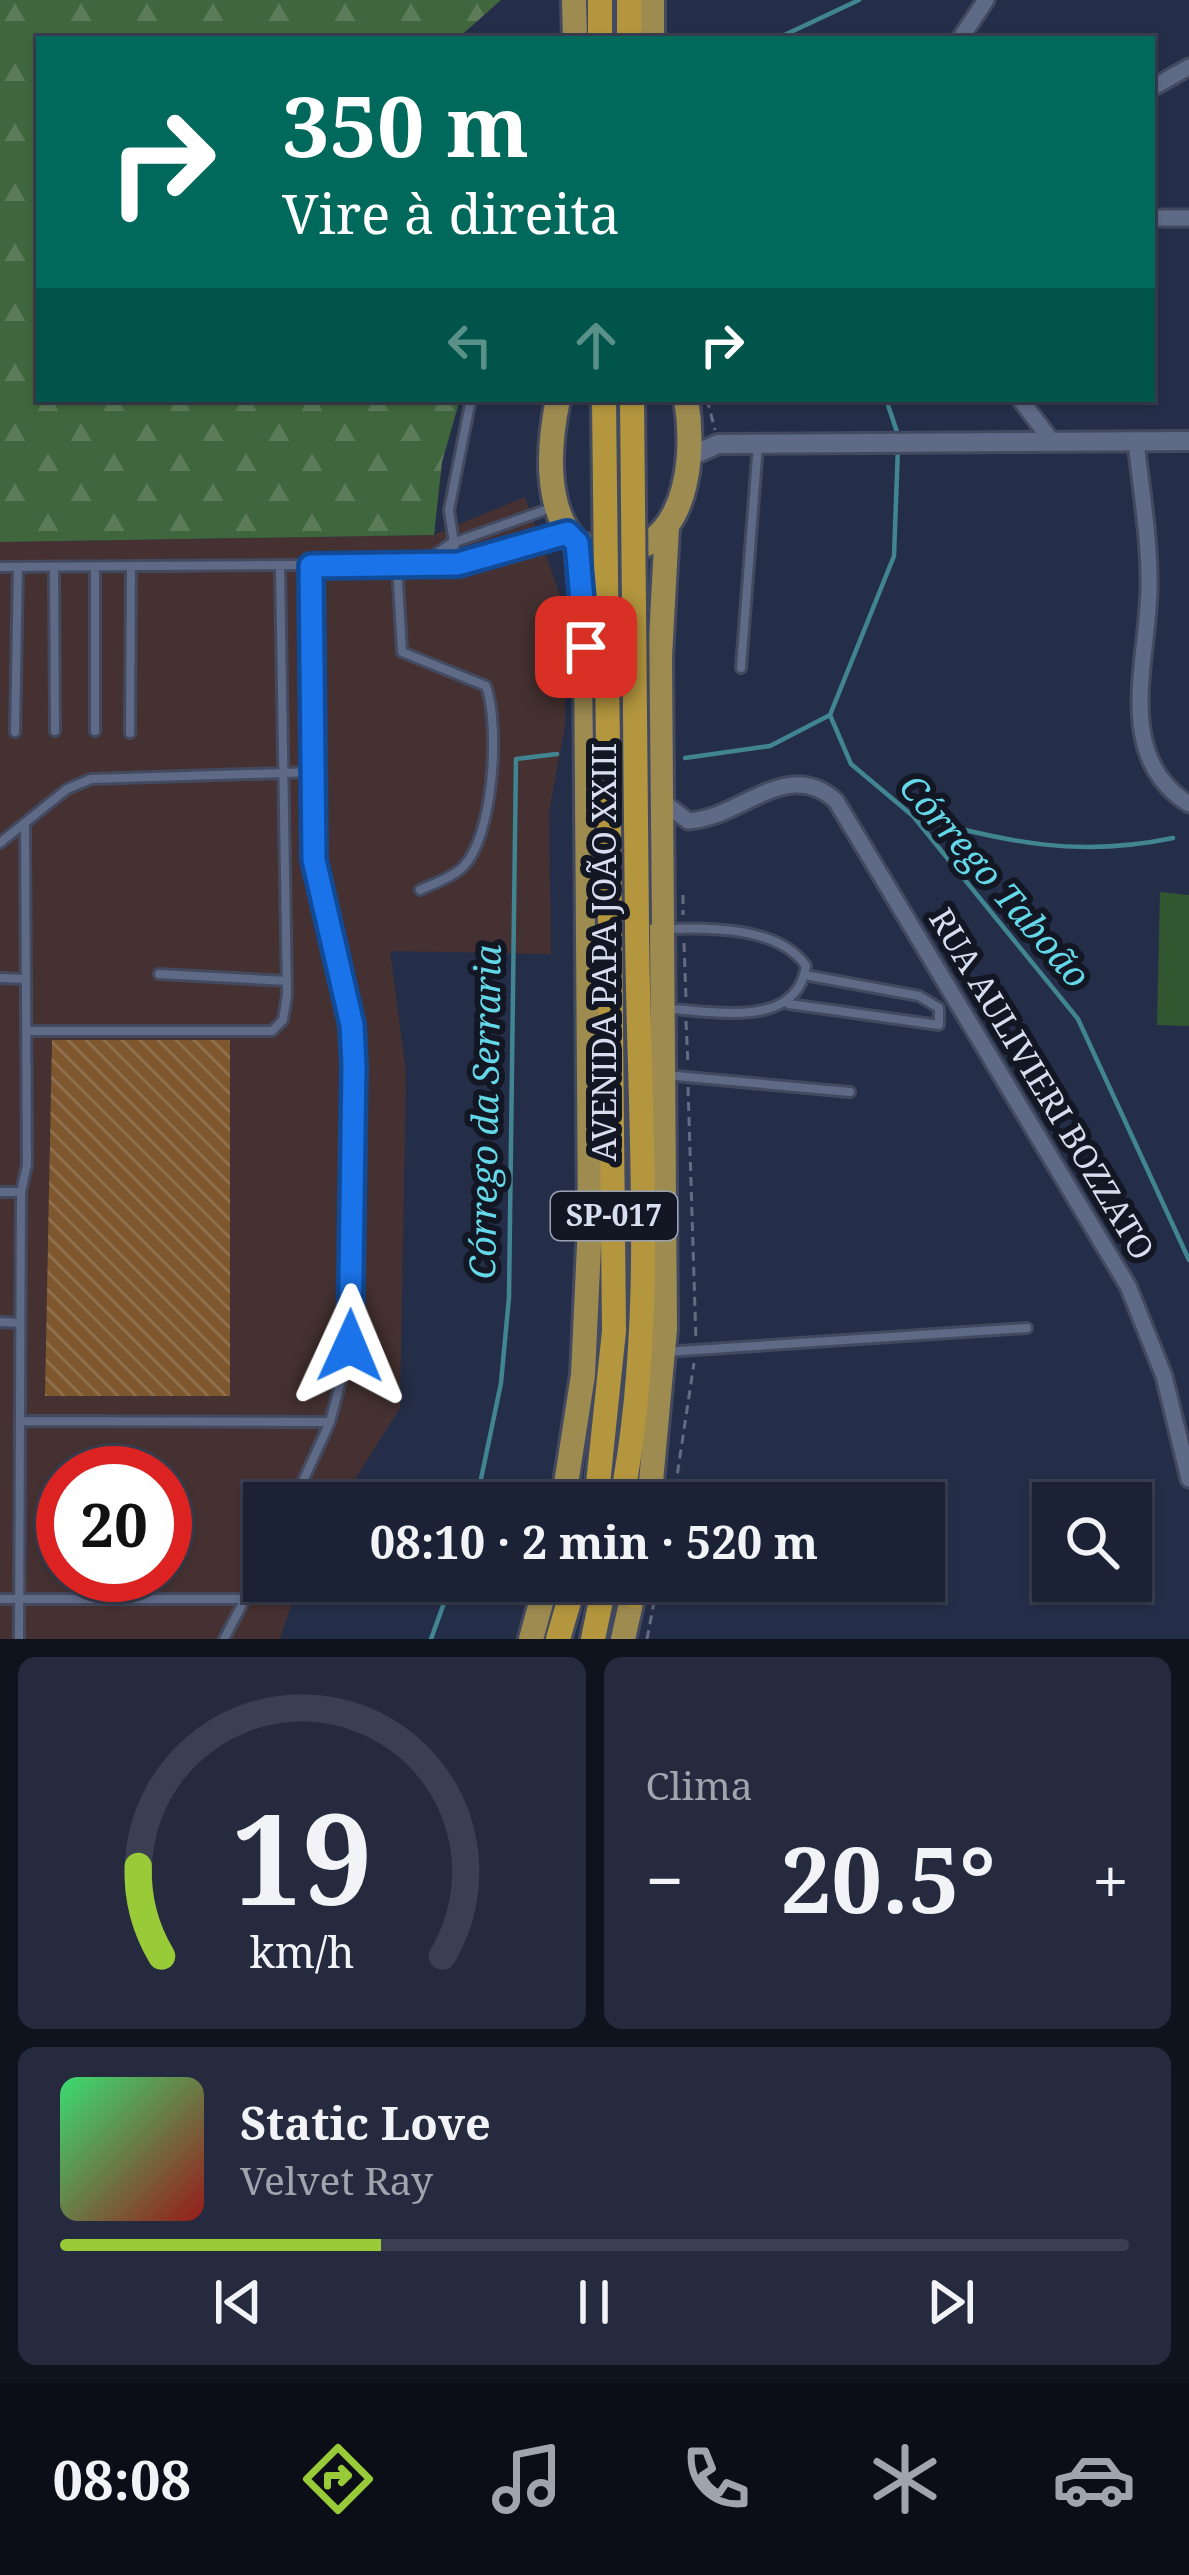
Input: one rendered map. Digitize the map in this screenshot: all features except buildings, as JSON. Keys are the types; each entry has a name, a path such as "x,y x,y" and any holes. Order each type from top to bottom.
{"highway":[{"path":"600,0 600,36"},
{"path":"629,0 629,36"},
{"name":"AVENIDA PAPA JOÃO XXIII","path":"598,1482 614,1331 604,402"},
{"name":"AVENIDA PAPA JOÃO XXIII","path":"625,1482 660,927 632,402"},
{"path":"629,1458 630,1482"},
{"path":"558,1639 569,1602"},
{"path":"573,1639 580,1602"},
{"path":"593,1639 601,1602"}],"main road":[{"path":"574,0 575,36"},
{"path":"652,0 652,36"},
{"name":"AVENIDA PAPA JOÃO XXIII","path":"558,402 552,456 556,506 572,538 586,647 590,1223 583,1375 566,1482"},
{"name":"AVENIDA PAPA JOÃO XXIII","path":"651,1482 664,1352 676,1075 674,1009 660,927 661,568 667,527 683,493 691,456 686,402"},
{"path":"572,538 615,551 638,548 667,527"},
{"path":"531,1639 541,1602"},
{"path":"623,1639 631,1602"}],"street":[{"path":"962,36 986,0"},
{"path":"1155,86 1189,67"},
{"path":"1155,218 1189,218"},
{"path":"1023,402 1024,440"},
{"path":"1023,402 1051,440"},
{"path":"691,429 718,444"},
{"path":"1136,441 1149,572 1139,683 1142,732 1157,774 1186,800"},
{"path":"691,456 718,444 1189,441"},
{"name":"RUA AULIVIERI BOZZATO","path":"660,798 688,821 801,784 821,787 836,801 1128,1286 1164,1376 1189,1479"}],"lane":[{"path":"458,564 450,544 453,480 470,402"},
{"path":"741,668 758,443"},
{"path":"421,564 450,544 556,506"},
{"path":"0,566 458,564 572,538"},
{"path":"397,565 402,652 486,686 494,706 495,747 482,830 464,867 420,890"},
{"path":"15,732 18,566"},
{"path":"54,566 55,731"},
{"path":"94,731 95,566"},
{"path":"130,733 131,566"},
{"path":"26,1031 272,1031 283,1020 287,981 280,566"},
{"path":"303,1482 330,1422 350,1346 354,1065 352,1025 314,860 311,566"},
{"path":"0,843 67,789 92,778 314,772"},
{"path":"19,1639 21,1192 27,1165 26,825"},
{"path":"660,927 770,939 797,953 805,975 789,1004"},
{"path":"159,974 287,981"},
{"path":"674,1009 771,1010 789,1004 939,1025 939,1008 919,996 805,975"},
{"path":"0,979 25,979"},
{"path":"676,1075 850,1093"},
{"path":"0,1192 21,1192"},
{"path":"0,1322 20,1323"},
{"path":"664,1352 1027,1328"},
{"path":"20,1421 330,1422"},
{"path":"0,1599 243,1599"},
{"path":"224,1639 245,1602"}],"path":[{"path":"708,402 718,444"},
{"path":"678,1482 695,1351 674,1009 660,927 682,884"},
{"path":"647,1639 654,1602"}],"shaded area":[{"path":"525,497 565,609 565,726 549,812 551,954 390,951 406,1072 400,1408 353,1482 243,1482 243,1602 292,1602 280,1639 0,1639 0,542 433,535"}],"green space":[{"path":"0,0 501,0 460,36 36,36 36,402 459,402 442,462 434,535 0,542"},
{"path":"1160,892 1189,895 1189,1026 1157,1025"}],"waterway":[{"name":"Córrego Taboão","path":"782,36 859,0"},
{"name":"Córrego Taboão","path":"887,402 898,435"},
{"name":"Córrego Taboão","path":"898,447 894,556 830,715 851,764 913,816 1078,1019 1189,1260"},
{"name":"Córrego da Serraria","path":"685,758 770,746 830,715"},
{"name":"Córrego da Serraria","path":"480,1482 501,1383 509,1297 516,759 557,754"},
{"path":"914,817 980,834 1074,847 1173,838"},
{"name":"Córrego da Serraria","path":"431,1639 444,1602"}],"route":[{"path":"350,1346 354,1065 352,1025 314,860 311,566 458,564 567,533 577,543 586,647"}]}
